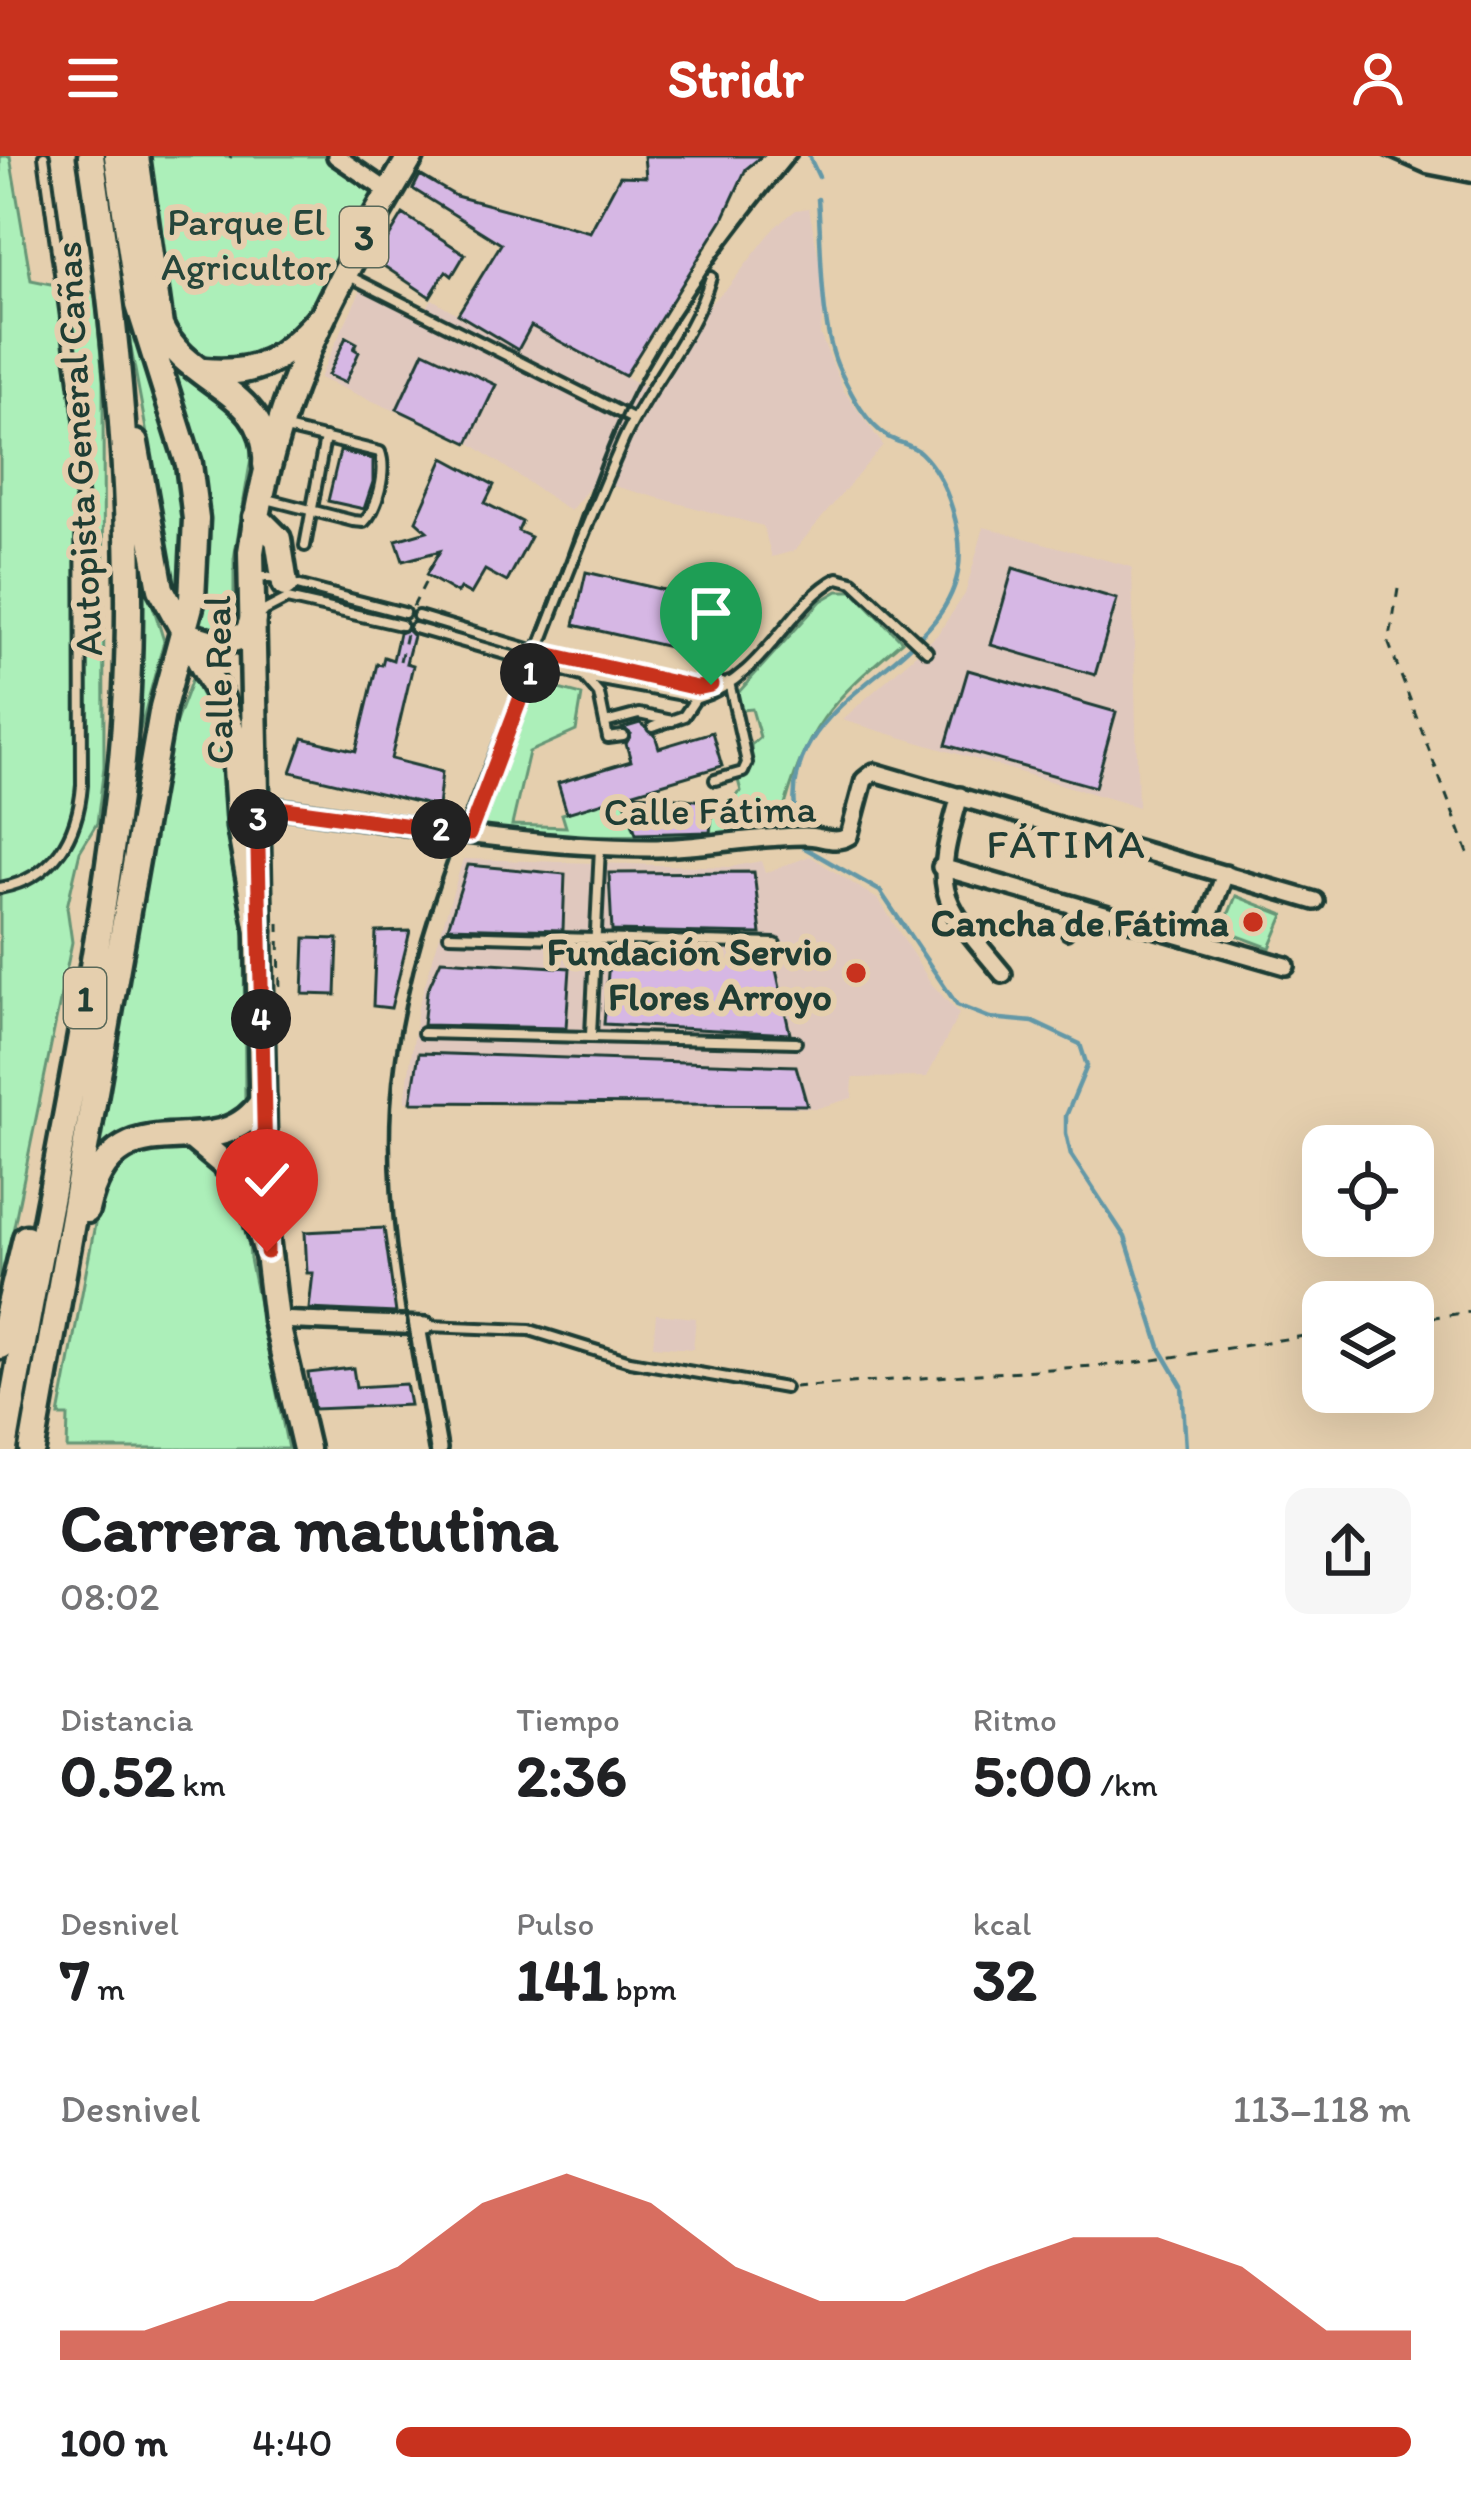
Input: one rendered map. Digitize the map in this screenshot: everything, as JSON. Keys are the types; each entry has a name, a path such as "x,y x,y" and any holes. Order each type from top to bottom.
{"main road":[{"name":"Autopista General Cañas","path":"4,1449 118,795 126,684 125,495 114,322 92,156"},
{"name":"Autopista General Cañas","path":"32,1448 163,707 196,567 189,464 139,305 117,156"},
{"path":"136,156 160,326 176,349 261,424 267,443 266,466"},
{"name":"Calle Real","path":"306,1449 276,1320 267,1252 252,572 258,507 277,427 319,319 411,156"},
{"path":"204,371 248,373 275,363 319,319"},
{"path":"114,322 161,590 221,699 234,739 240,827 259,931"},
{"path":"258,507 278,539 285,584"},
{"path":"183,634 227,644 247,635 253,619"},
{"path":"0,1346 80,1024"},
{"path":"32,1448 89,1195 99,1174 113,1156 138,1141 224,1135 253,1116 262,1101"},
{"path":"189,1135 245,1181 267,1252"}],"street":[{"path":"336,156 389,192"},
{"name":"Calle Fátima","path":"257,805 501,841 600,847 719,847 807,836 837,841 849,836 864,780 874,772 1315,901"},
{"path":"960,796 941,868 950,908 1003,974"},
{"path":"941,868 1286,966"},
{"path":"1200,941 1225,874"},
{"path":"276,1320 421,1326 438,1449"}],"lane":[{"path":"0,888 38,874 57,857 77,821 82,784 81,427 44,156"},
{"path":"344,274 633,419"},
{"path":"469,834 633,419 698,316 711,277"},
{"path":"258,507 308,509 364,522 370,519 377,496 384,463 380,452 277,427"},
{"path":"305,546 308,509 325,438"},
{"path":"252,572 321,595 404,614"},
{"path":"418,616 585,677 698,693 729,682 761,658 832,580 853,582 927,651"},
{"path":"319,607 321,595"},
{"path":"253,619 281,600 401,625"},
{"path":"415,628 698,693"},
{"path":"585,677 599,694 608,738 623,736"},
{"path":"715,780 743,772 747,763 729,682"},
{"path":"653,727 684,716 698,693"},
{"path":"605,723 639,714 672,721"},
{"path":"592,1035 600,847"},
{"path":"1066,934 1074,904"},
{"path":"449,935 776,944"},
{"path":"423,1034 796,1042"},
{"path":"421,1326 530,1330 630,1361 785,1388"}],"path":[{"path":"1398,589 1389,644 1471,861"},
{"path":"278,905 280,1016"},
{"path":"1434,1316 1471,1312"},
{"path":"785,1388 1135,1363 1302,1337"}],"shaded area":[{"path":"809,208 826,296 820,334 844,391 883,445 794,551 772,557 763,526 595,481 570,511 470,443 319,378 366,279 425,311 432,299 518,350 531,326 654,392 705,308 729,286 775,227 796,210"},
{"path":"984,527 1132,567 1138,807 842,720 937,635 965,594"},
{"path":"810,856 879,900 931,983 959,1014 927,1077 853,1078 852,1098 818,1108 405,1102 418,1007 463,859 730,867 761,861 765,873"},
{"path":"656,1314 696,1318 693,1349 653,1346"}],"green space":[{"path":"0,156 10,156 31,280 95,293 103,379 104,767 97,823 80,851 67,907 72,942 0,1295"},
{"name":"Parque El Agricultor","path":"145,156 325,156 376,195 342,257 294,325 267,350 238,362 206,356 174,329"},
{"path":"123,305 162,410 182,491 185,542 180,613"},
{"path":"164,354 242,419 254,440 234,559 234,632 213,635 199,629 206,536 195,439"},
{"path":"130,532 164,641 133,756"},
{"path":"838,591 853,591 902,641 824,718 800,761 781,820 730,836 479,835 536,683 582,695 576,731 529,752 512,825 566,827 562,814 623,796 637,834 710,832 712,815 741,791 738,780 752,763 751,745 760,737 752,709 742,710 737,694 821,601"},
{"path":"192,679 200,683 224,740 226,825 244,924 245,1107 210,1125 167,1122 138,1127 95,1158 171,735"},
{"name":"Cancha de Fátima","path":"1236,896 1284,915 1270,948 1222,930"},
{"path":"179,1148 220,1165 246,1203 250,1259 288,1449 67,1449 68,1416 59,1416 99,1203 112,1178 130,1162"}],"building":[{"path":"644,156 762,156 746,169 723,219 625,376 531,326 518,350 458,314 501,244 413,189 420,175 456,196 590,232 620,176 646,177"},
{"path":"403,214 465,254 452,276 446,271 430,297 375,260"},
{"path":"346,337 357,343 354,349 359,352 345,383 328,375"},
{"path":"424,351 496,385 468,443 397,409"},
{"path":"340,451 373,459 373,482 364,509 328,501"},
{"path":"444,458 494,485 485,503 522,522 518,531 531,537 507,582 485,570 471,594 460,588 457,593 426,575 440,551 403,561 396,540 427,531 416,521"},
{"path":"1013,568 1117,599 1095,675 991,645"},
{"path":"586,572 742,608 730,661 574,625"},
{"path":"407,630 413,636 406,663 413,665 391,759 442,772 438,807 291,772 303,738 356,751 377,664 382,665 384,657 393,660 399,633"},
{"path":"968,670 1116,712 1095,787 946,745"},
{"path":"640,723 655,735 659,748 712,732 722,766 631,793 704,801 703,814 712,815 710,832 636,834 623,796 567,813 558,783 631,761 626,744 631,734 623,728"},
{"path":"468,865 565,874 563,930 448,927"},
{"path":"754,872 761,934 612,931 609,873"},
{"path":"410,931 391,1008 373,1006 376,932"},
{"path":"305,938 338,939 336,995 303,994"},
{"path":"441,960 570,968 566,1028 423,1025 427,991"},
{"path":"609,960 775,965 790,1034 604,1024"},
{"path":"419,1053 796,1066 807,1105 411,1102"},
{"path":"384,1228 396,1313 309,1309 313,1273 307,1273 305,1232"},
{"path":"353,1368 356,1387 406,1384 410,1405 314,1409 308,1373"}],"waterway":[{"path":"809,156 819,177"},
{"path":"818,199 825,310 840,371 872,424 918,450 931,464 952,509 960,558 944,608 919,638 825,723 803,756 794,797 803,847 880,891 957,1005 990,1018 1033,1022 1080,1044 1087,1066 1066,1116 1071,1155 1125,1237 1161,1350 1182,1386 1186,1449"}],"railway":[{"path":"429,1449 401,1278 390,1149 398,1043 428,918 630,399 697,287 797,156"},
{"path":"1384,156 1425,174 1471,183"}],"place":[{"name":"Cancha de Fátima","path":"1253,922"},
{"name":"Fundación Servio Flores Arroyo","path":"856,973"}],"district":[{"name":"FÁTIMA","path":"1067,843"}],"route":[{"path":"267,1252 257,805 469,834 538,652 697,688 711,685"}]}
